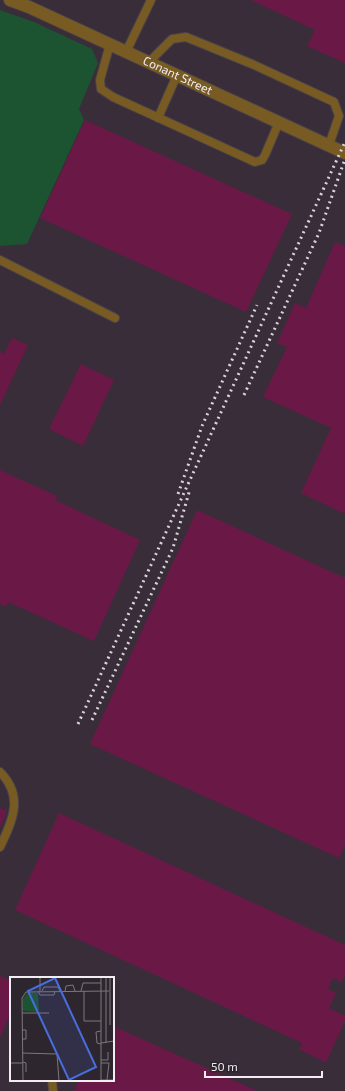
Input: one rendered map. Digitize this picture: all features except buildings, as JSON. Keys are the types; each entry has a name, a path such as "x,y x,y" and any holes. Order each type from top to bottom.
{"street":[{"name":"Conant Street","path":"10,0 110,44 345,153"}],"lane":[{"path":"126,52 150,0"},
{"path":"149,62 172,39 186,37 252,64 334,102 339,116 329,145"},
{"path":"110,44 100,80 100,88 113,97 158,118 255,162 262,160 279,122"},
{"path":"158,118 177,75"},
{"path":"0,260 115,318"},
{"path":"0,772 7,779 16,802 10,826 0,847"},
{"path":"52,1081 53,1091"}],"shaded area":[{"path":"0,0 345,0 345,1091 0,1091"}],"green space":[{"path":"0,10 34,22 92,49 98,63 79,109 84,120 27,244 0,246"}],"railway":[{"path":"78,724 345,142"},
{"path":"244,395 319,233 345,159"},
{"path":"178,494 202,426 257,305"},
{"path":"92,720 173,548 190,489"}]}
